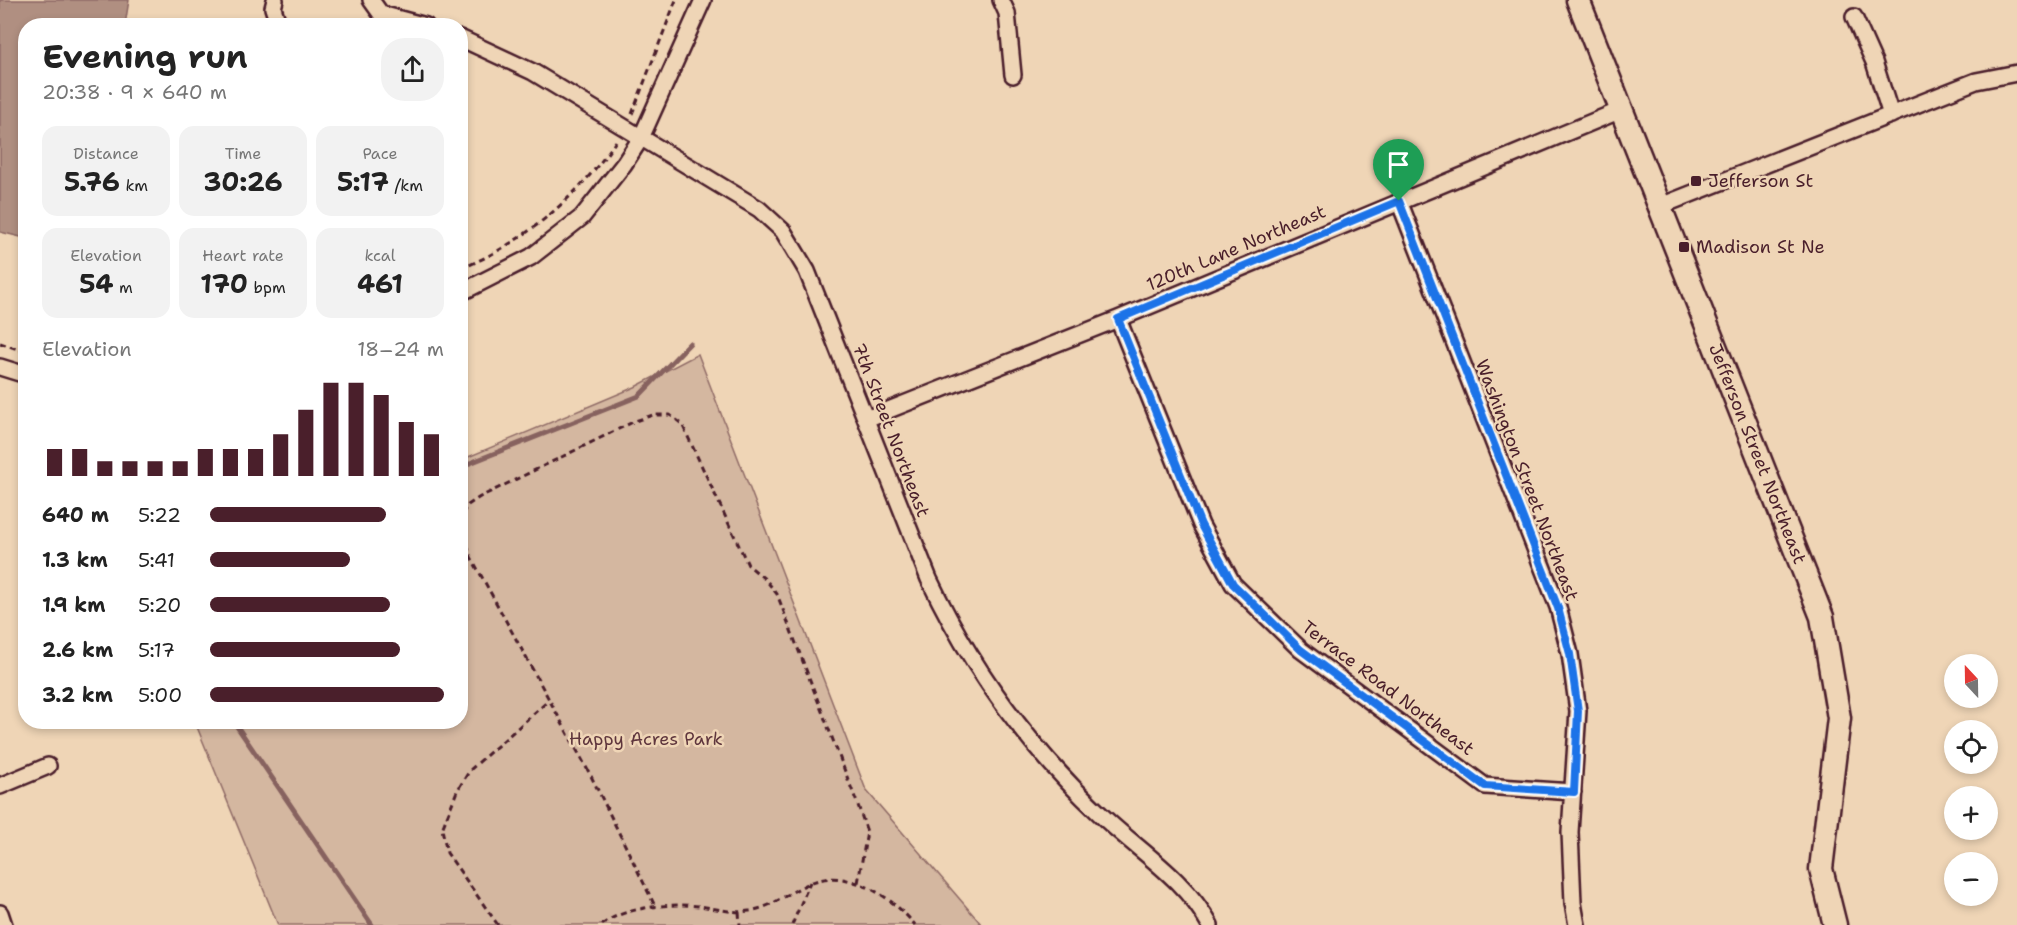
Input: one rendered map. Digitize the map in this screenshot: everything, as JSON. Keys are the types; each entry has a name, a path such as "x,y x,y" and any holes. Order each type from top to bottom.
{"street":[{"path":"275,0 273,8 276,18"},
{"path":"371,0 377,18"},
{"path":"468,289 531,257 582,217 641,138 703,0"},
{"path":"1001,0 1007,12 1013,75"},
{"name":"Jefferson Street Northeast","path":"1578,0 1658,207 1822,616 1839,718 1821,869 1835,925"},
{"path":"1854,17 1874,62 1891,115"},
{"name":"7th Street Northeast","path":"468,42 533,72 759,209 783,231 807,271 929,579 952,628 979,673 1005,710 1053,766 1100,814 1173,877 1199,904 1210,925"},
{"path":"1658,207 1976,81 2017,73"},
{"name":"120th Lane Northeast","path":"866,419 1118,319 1621,110"},
{"name":"Washington Street Northeast","path":"1399,201 1558,608 1570,654 1578,711 1570,832 1573,903 1577,925"},
{"name":"Terrace Road Northeast","path":"1118,319 1201,525 1233,584 1301,650 1485,786 1574,792"},
{"path":"0,368 18,373"},
{"path":"0,786 48,766"},
{"path":"0,913 4,925"}],"path":[{"path":"468,265 512,244 558,208 601,164 625,128 636,105 676,0"},
{"path":"0,343 18,349"},
{"path":"468,505 480,496 653,415 670,415 682,424 748,565 766,580 777,594 860,808 867,832 858,883"},
{"path":"468,548 596,786 656,908"},
{"path":"498,925 447,853 442,838 442,829 457,790 470,770 548,700"},
{"path":"602,925 626,911 656,908 696,906 739,912 763,909 811,881 825,878 858,883 890,900 915,925"},
{"path":"792,925 811,881"},
{"path":"739,912 740,925"}],"green space":[{"name":"Happy Acres Park","path":"698,354 866,790 982,925 278,925 198,729 468,729 468,457 635,387"}],"shaded area":[{"path":"0,0 129,0 126,18 18,18 18,236 0,232"}],"waterway":[{"path":"468,464 639,396 690,343"},
{"path":"239,729 372,925"}],"place":[{"name":"Jefferson St","path":"1696,181"},
{"name":"Madison St Ne","path":"1684,247"}],"route":[{"path":"1399,201 1467,381 1558,608 1570,654 1578,711 1574,792 1485,786 1301,650 1233,584 1201,525 1118,319 1399,201"}]}
